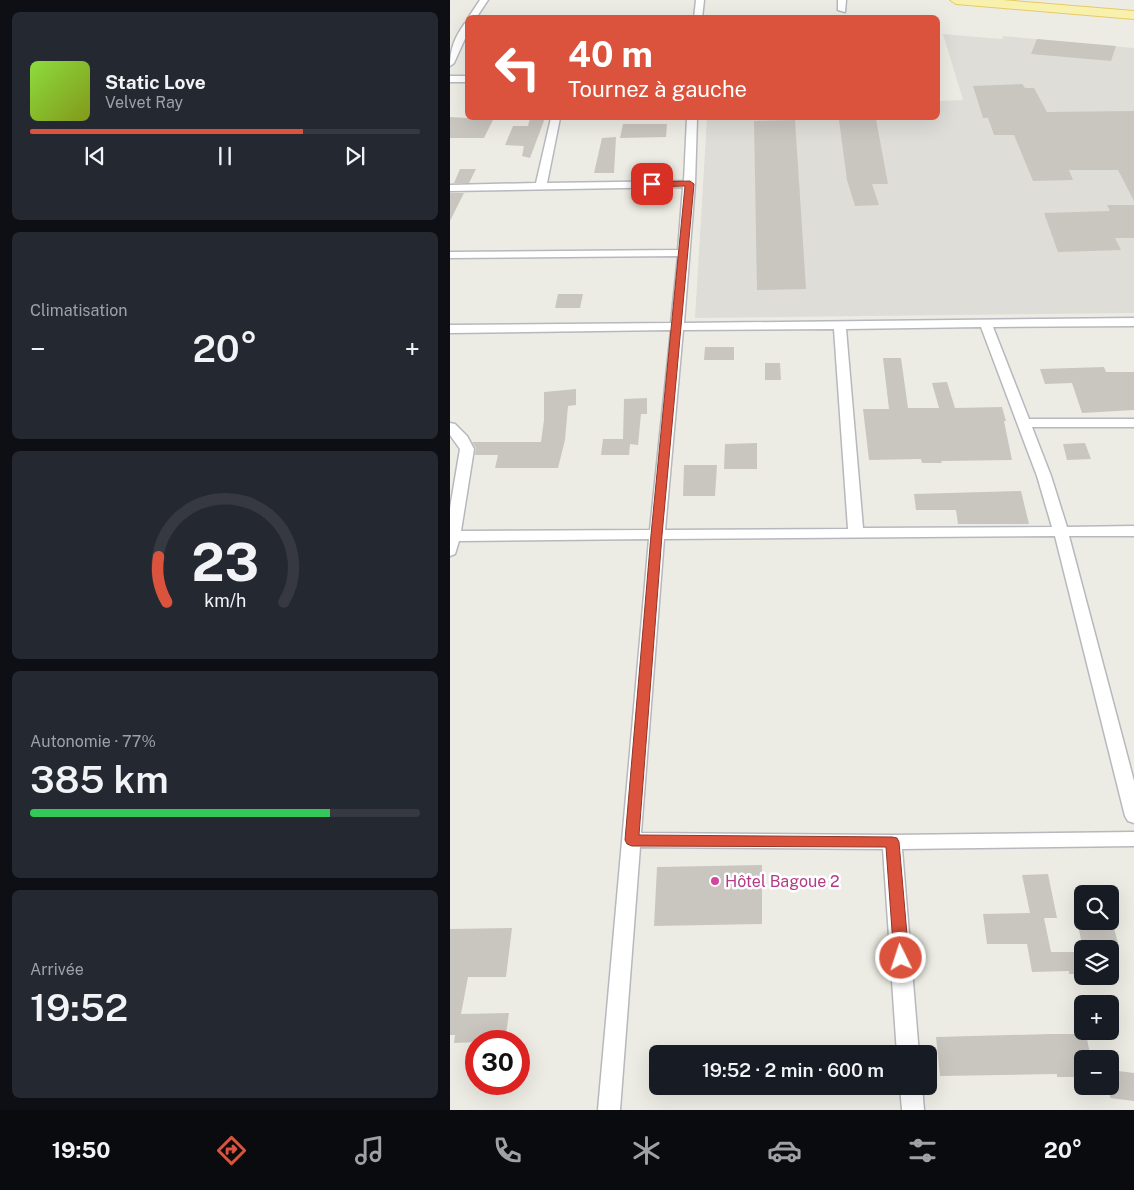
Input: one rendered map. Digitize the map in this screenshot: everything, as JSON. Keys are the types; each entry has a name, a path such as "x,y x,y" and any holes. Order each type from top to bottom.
{"main road":[{"path":"956,0 1134,15"}],"street":[{"path":"474,15 484,0"},
{"path":"698,15 700,0"},
{"path":"842,0 842,10"},
{"path":"450,37 464,37 450,63"},
{"path":"450,79 465,79"},
{"path":"541,186 555,120"},
{"path":"609,1110 657,535 690,184 692,120"},
{"path":"450,188 690,184"},
{"path":"450,255 684,253"},
{"path":"450,329 1134,322"},
{"path":"986,324 1044,476 1061,532 1134,816"},
{"path":"840,325 856,533"},
{"path":"1024,422 1134,423"},
{"path":"450,427 462,439 467,449 451,536 450,552"},
{"path":"451,536 1134,531"},
{"path":"632,840 892,842 1134,839"},
{"path":"892,842 907,1045"},
{"path":"912,1095 913,1110"}],"shaded area":[{"path":"943,34 1002,39 1003,36 1134,48 1134,313 695,318 707,120 940,120 940,101 963,100"}],"building":[{"path":"1037,39 1116,46 1111,61 1031,54"},
{"path":"1022,84 1025,88 1034,88 1047,112 1134,111 1134,201 1118,170 1069,170 1073,180 1033,181 1014,135 994,135 988,118 983,118 973,86"},
{"path":"450,117 465,118 465,120 493,120 484,138 450,138"},
{"path":"530,120 544,120 530,158 522,156 524,146 505,145 513,126 528,126"},
{"path":"795,120 806,289 757,290 754,121"},
{"path":"839,120 876,120 888,184 872,184 879,205 855,206 847,180"},
{"path":"623,124 667,124 666,137 620,138"},
{"path":"616,137 614,173 594,173 602,138"},
{"path":"460,169 476,169 469,183 454,183"},
{"path":"450,193 464,193 450,221"},
{"path":"1107,205 1134,205 1134,238 1115,238 1121,250 1058,252 1044,213 1110,211"},
{"path":"558,294 583,294 580,308 555,308"},
{"path":"705,347 734,347 734,360 704,360"},
{"path":"883,358 901,358 908,408 939,408 932,383 947,382 955,408 1002,407 1012,460 922,463 921,459 869,460 863,409 889,409"},
{"path":"765,363 780,363 781,380 765,380"},
{"path":"1104,367 1106,372 1134,372 1134,410 1082,413 1072,383 1045,384 1040,369"},
{"path":"576,389 576,405 568,406 565,440 558,468 495,468 498,455 475,455 476,448 472,442 541,442 544,420 544,392"},
{"path":"647,398 647,414 641,414 638,445 630,444 629,455 601,455 603,439 623,439 624,399"},
{"path":"757,443 757,469 724,469 725,444"},
{"path":"1085,443 1091,459 1067,460 1063,444"},
{"path":"684,465 717,465 715,496 683,496"},
{"path":"1021,491 1029,524 958,524 956,510 916,510 914,494"},
{"path":"762,865 762,924 654,926 657,867"},
{"path":"1048,874 1057,918 1044,918 1051,952 1074,952 1074,974 1069,974 1069,971 1032,972 1027,944 987,944 983,914 1030,913 1022,875"},
{"path":"512,928 506,977 468,977 461,1014 509,1013 507,1030 465,1030 465,1043 454,1043 455,1035 450,1035 450,929"},
{"path":"1079,930 1114,930 1117,940 1081,940"},
{"path":"1074,1034 1074,1040 1087,1040 1089,1050 1074,1050 1074,1077 1057,1077 1057,1074 940,1076 936,1037"},
{"path":"1119,1071 1134,1073 1134,1101 1110,1098 1110,1095 1119,1095"}],"place":[{"name":"Hôtel Bagoue 2","path":"715,881"}],"route":[{"path":"652,184 690,184 657,535 632,840 892,842 901,958"}]}
